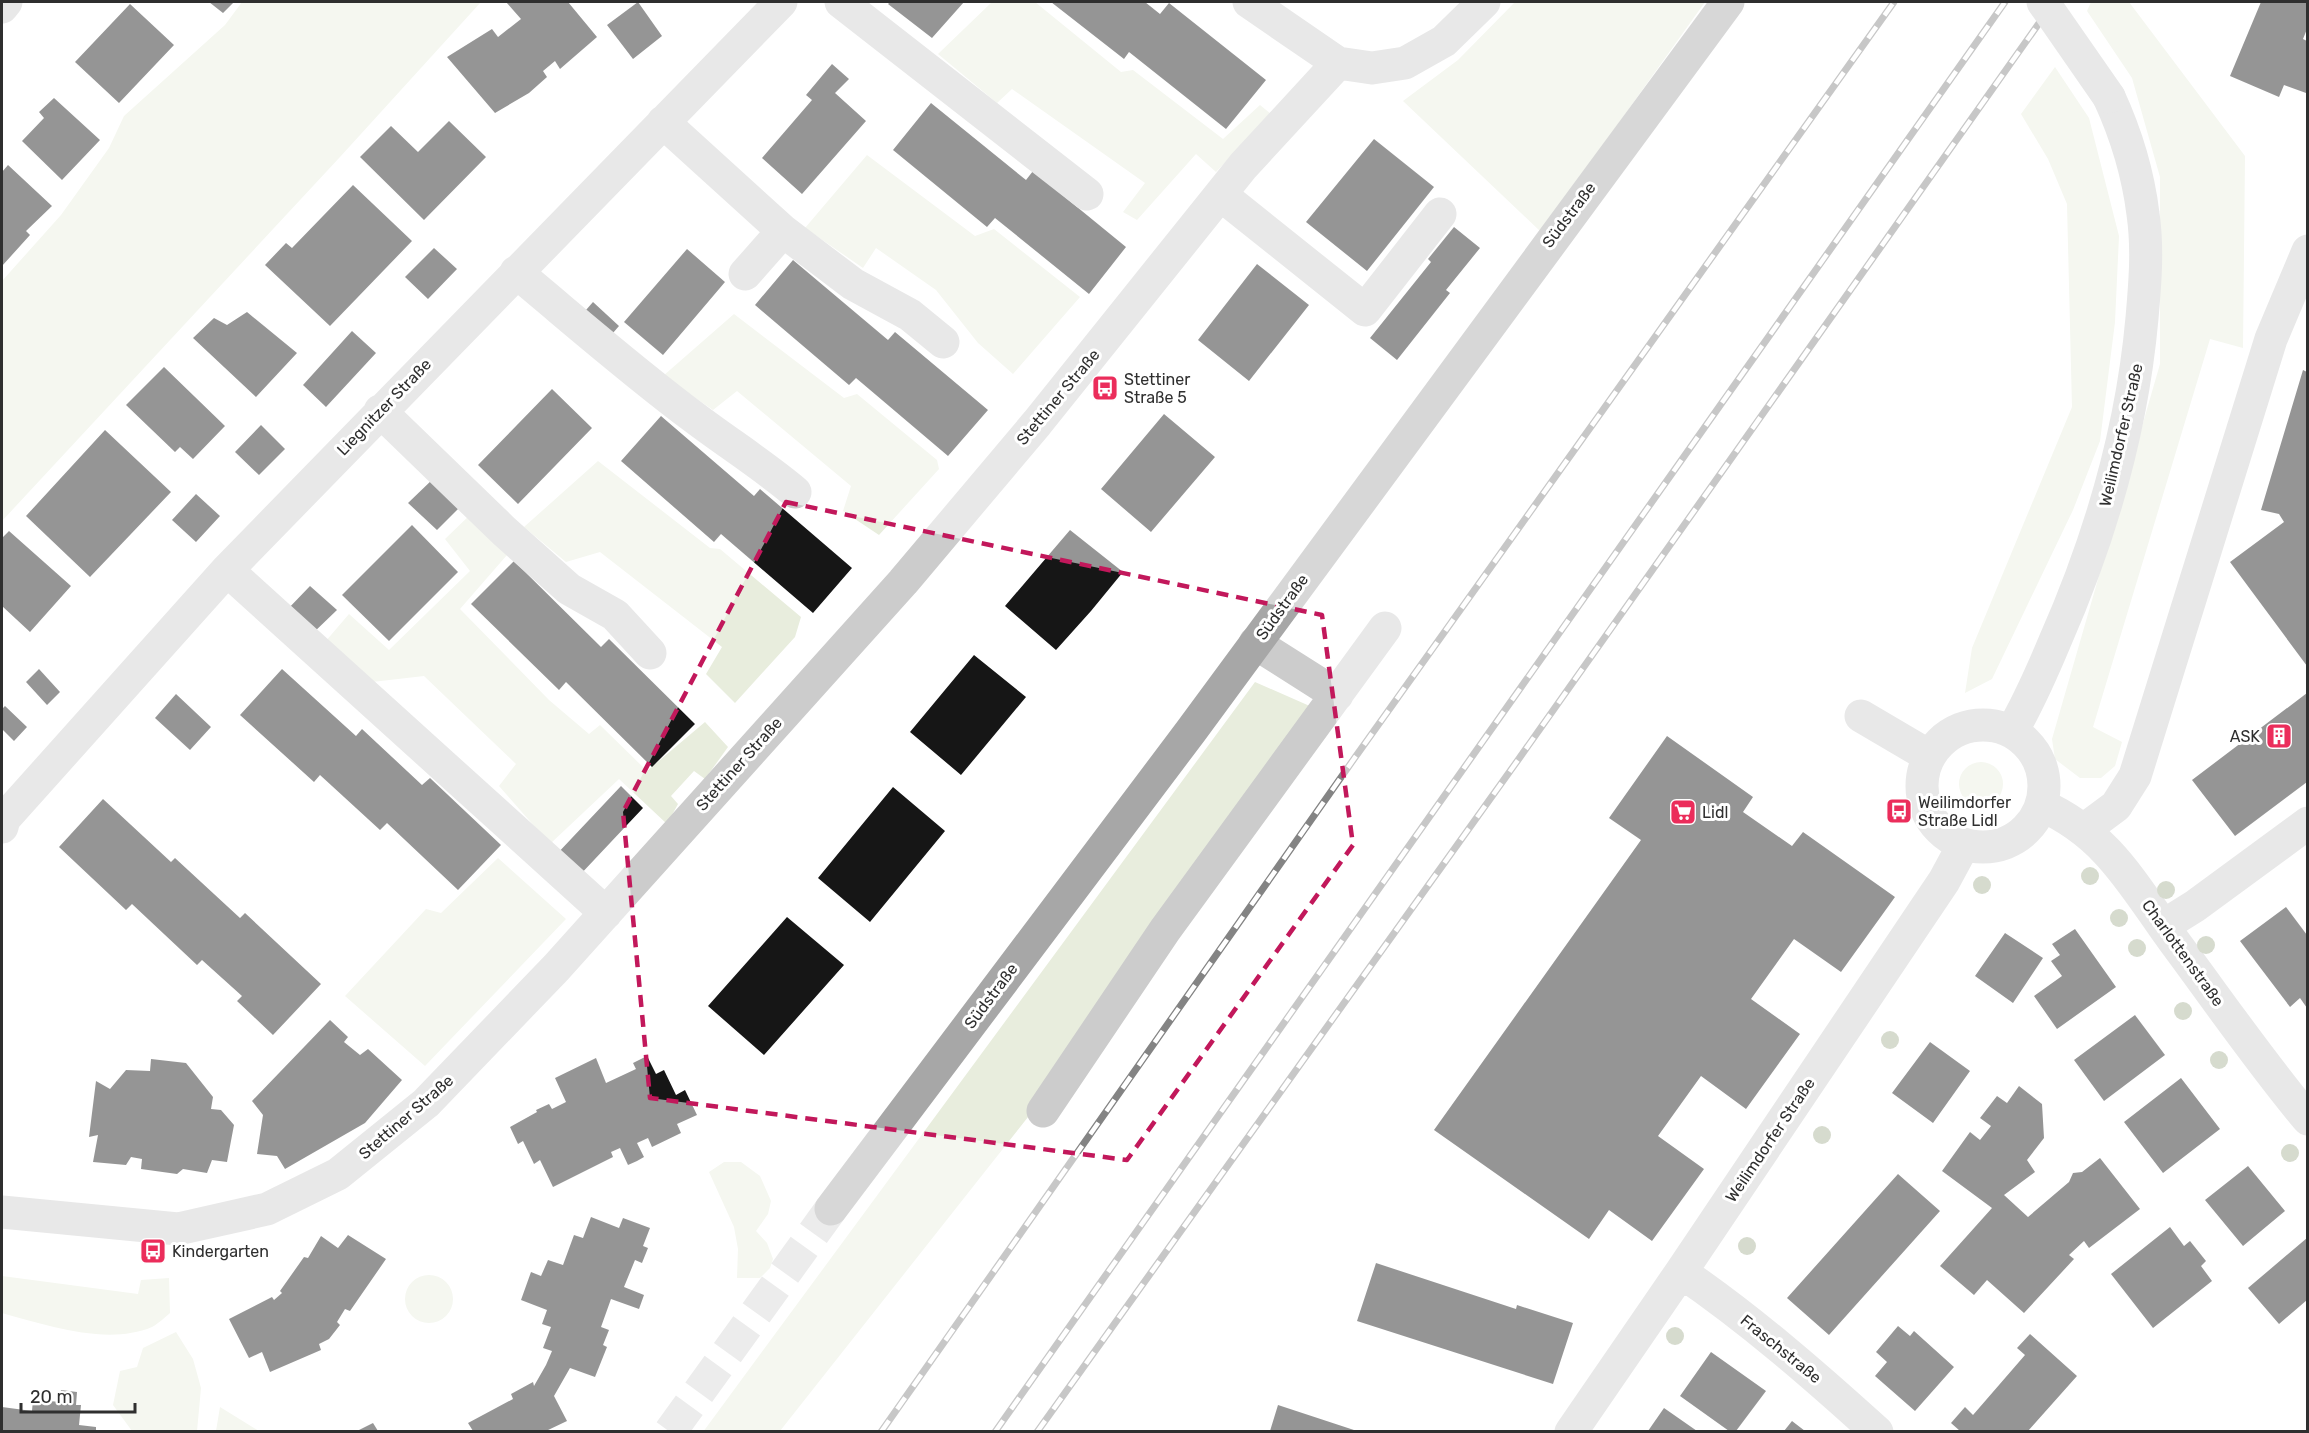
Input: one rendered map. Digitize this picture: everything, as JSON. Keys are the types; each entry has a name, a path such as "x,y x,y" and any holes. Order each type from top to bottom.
{"main road":[{"name":"Südstraße","path":"831,1209 1255,643 1728,2"}],"street":[{"path":"2,7 6,2"},
{"name":"Liegnitzer Straße","path":"2,827 4,819 227,570 781,2"},
{"path":"841,2 1087,194"},
{"path":"1249,2 1338,63 1372,68 1405,63 1444,41 1484,2"},
{"name":"Weilimdorfer Straße","path":"2012,731 2028,704 2066,617 2093,544 2123,441 2138,361 2146,278 2144,216 2124,131 2109,97 2043,2"},
{"name":"Stettiner Straße","path":"2,1212 178,1229 267,1209 338,1174 442,1088 606,913 903,582 1036,423 1243,166 1338,63"},
{"path":"663,122 783,231 853,284 910,315 943,342"},
{"path":"1221,195 1365,310 1440,213"},
{"path":"745,274 783,231"},
{"path":"2085,829 2116,806 2135,776 2271,339 2307,251"},
{"path":"516,272 651,384 696,419 761,464 795,492"},
{"path":"380,411 504,531 569,590 615,615 650,652"},
{"path":"227,570 606,913"},
{"path":"1043,1111 1165,930 1385,628"},
{"path":"1255,643 1337,695"},
{"path":"1861,716 1929,756"},
{"path":"1975,725 1994,725 2012,731 2027,743 2038,758 2044,776 2042,805 2028,828 2013,839 1995,846 1977,847 1964,844 1941,831 1929,815 1922,796 1922,775 1929,756 1941,741 1957,730 1975,725"},
{"name":"Charlottenstraße","path":"2042,805 2085,829 2119,862 2163,926 2307,1119"},
{"path":"2163,926 2195,906 2307,823"},
{"name":"Weilimdorfer Straße","path":"1571,1431 1681,1272 1937,891 1964,844"},
{"name":"Fraschstraße","path":"1681,1272 1718,1297 1802,1363 1877,1431"}],"highlighted area":[{"path":"786,502 1322,615 1353,845 1127,1160 650,1098 623,812"}],"green space":[{"path":"242,2 481,2 2,521 2,281 61,215 109,148 124,116 225,25"},
{"path":"992,2 1035,2 1121,72 1133,70 1223,139 1260,105 1271,114 1216,172 1196,154 1137,220 1123,212 1145,183 1012,89 997,103 938,54"},
{"path":"1515,2 1705,2 1541,232 1403,101 1458,60"},
{"path":"2091,2 2129,2 2245,156 2243,348 2210,339 2093,727 2122,742 2115,766 2101,778 2080,778 2055,759 2052,739 2160,364 2160,177 2132,78 2087,11"},
{"path":"2055,67 2089,118 2119,236 2115,322 2100,441 2073,510 1992,679 1965,693 1972,648 2072,407 2067,204 2048,159 2021,114"},
{"path":"867,155 975,236 994,229 1080,297 1013,374 978,343 936,290 876,248 863,268 805,228"},
{"path":"734,314 844,398 857,394 937,460 939,469 879,535 843,511 851,486 737,391 713,410 663,376"},
{"path":"598,461 710,548 720,549 801,617 795,637 735,703 706,674 722,647 600,552 566,562 524,527"},
{"path":"473,512 507,555 460,609 549,700 589,734 600,725 647,771 705,722 728,747 705,779 694,771 671,796 678,804 667,824 619,779 550,844 499,786 516,764 424,676 372,682 325,642 349,614 389,650 470,571 445,539"},
{"path":"1255,682 1312,707 1032,1112 780,1431 703,1432"},
{"path":"1981,762 1996,769 2003,784 1996,799 1981,806 1966,799 1959,784 1966,769"},
{"path":"498,858 566,919 425,1066 345,996 426,909 441,913"},
{"path":"724,1162 741,1162 760,1176 771,1201 768,1214 756,1231 767,1243 773,1259 770,1268 760,1278 737,1278 738,1249 734,1227 709,1172"},
{"path":"429,1275 446,1282 453,1299 446,1316 429,1323 412,1316 405,1299 412,1282"},
{"path":"2,1276 138,1294 141,1280 169,1278 170,1313 152,1327 116,1335 57,1328 2,1313"},
{"path":"176,1332 193,1359 201,1388 197,1431 132,1431 113,1405 120,1371 137,1367 143,1348"},
{"path":"220,1407 259,1431 216,1431"}],"building":[{"path":"209,2 234,2 223,13"},
{"path":"506,2 568,2 597,37 560,69 555,61 543,71 547,77 529,93 495,113 447,57 492,29 498,37 521,19"},
{"path":"638,2 662,36 633,59 607,25"},
{"path":"890,2 964,2 932,38 888,4"},
{"path":"1051,2 1145,2 1160,14 1169,3 1266,80 1226,129 1129,52 1124,59"},
{"path":"2261,2 2307,2 2307,29 2303,39 2307,41 2306,93 2284,85 2279,97 2230,76"},
{"path":"130,4 174,45 119,103 75,62"},
{"path":"832,64 849,79 835,93 866,121 802,194 762,158 812,100 806,95"},
{"path":"54,98 100,140 62,180 22,141 44,118 39,112"},
{"path":"931,103 1026,180 1033,171 1126,247 1089,294 995,218 987,227 893,150"},
{"path":"449,121 486,157 424,220 360,157 391,126 418,152"},
{"path":"1374,139 1434,187 1367,271 1306,222"},
{"path":"8,165 52,206 26,231 30,235 2,266 2,172"},
{"path":"353,185 412,241 330,326 265,265 286,243 292,248"},
{"path":"1454,227 1480,248 1446,290 1450,293 1397,360 1370,338 1431,262 1428,259"},
{"path":"434,248 457,269 428,299 405,277"},
{"path":"687,249 725,282 663,355 624,322"},
{"path":"793,260 888,340 895,332 988,410 948,456 856,378 849,385 755,305"},
{"path":"1257,264 1309,305 1249,381 1198,340"},
{"path":"593,302 619,326 606,341 579,318"},
{"path":"247,312 297,353 256,397 193,338 214,318 227,325"},
{"path":"352,331 376,353 326,407 303,385"},
{"path":"164,367 225,426 193,459 180,447 175,452 126,405"},
{"path":"2303,370 2307,372 2307,666 2230,562 2284,522 2279,514 2261,510"},
{"path":"552,389 592,428 518,504 478,465"},
{"path":"1164,414 1215,457 1151,532 1101,489"},
{"path":"661,416 754,496 760,489 852,568 813,613 721,534 714,542 621,461"},
{"path":"261,425 285,449 259,475 235,452"},
{"path":"105,430 171,492 90,577 26,516"},
{"path":"434,478 463,504 437,530 408,503"},
{"path":"196,494 220,516 196,542 172,520"},
{"path":"412,525 458,572 389,641 342,595"},
{"path":"1070,530 1123,572 1056,650 1005,606"},
{"path":"9,531 71,586 30,632 2,606 2,538"},
{"path":"514,561 601,647 609,639 695,724 652,767 566,682 559,690 471,604"},
{"path":"310,586 337,610 311,635 285,612"},
{"path":"974,655 1026,697 961,775 910,732"},
{"path":"39,669 60,692 47,705 26,682"},
{"path":"282,669 356,736 362,729 422,785 430,778 501,845 458,890 387,823 380,830 320,775 314,782 240,715"},
{"name":"ASK","path":"2307,693 2307,782 2235,836 2192,780"},
{"path":"176,694 211,727 190,750 155,718"},
{"path":"5,706 27,727 14,741 2,729 2,709"},
{"path":"1667,736 1753,797 1743,812 1792,846 1803,832 1895,897 1841,972 1794,939 1751,999 1800,1034 1746,1109 1701,1076 1658,1136 1704,1169 1652,1241 1609,1210 1589,1239 1434,1130 1641,840 1609,818"},
{"path":"621,786 643,808 578,877 555,856"},
{"path":"893,787 945,831 870,922 818,878"},
{"path":"103,799 171,862 175,858 240,918 245,913 321,984 273,1035 237,1001 242,996 202,960 197,965 132,904 126,910 59,847"},
{"path":"2286,907 2307,935 2307,1008 2300,998 2290,1007 2240,941"},
{"path":"787,917 844,965 764,1055 708,1006"},
{"path":"2075,929 2116,987 2057,1029 2034,996 2062,976 2051,961 2060,955 2052,944"},
{"path":"2005,933 2043,958 2013,1003 1975,976"},
{"path":"2135,1015 2165,1055 2104,1101 2074,1060"},
{"path":"330,1020 348,1037 344,1042 360,1055 368,1049 402,1080 365,1123 285,1169 277,1156 257,1154 263,1115 252,1101"},
{"path":"1930,1042 1970,1071 1933,1123 1892,1093"},
{"path":"647,1056 656,1074 664,1070 676,1095 685,1090 697,1115 677,1124 681,1133 652,1147 648,1138 637,1143 644,1157 637,1161 628,1165 620,1148 611,1152 613,1157 553,1187 540,1160 534,1164 523,1141 518,1144 510,1127 549,1104 552,1109 566,1102 555,1078 596,1058 606,1083 636,1069 633,1063"},
{"path":"151,1059 186,1063 213,1097 211,1109 221,1110 234,1125 227,1162 212,1160 207,1173 183,1169 177,1174 141,1169 142,1159 131,1157 126,1165 93,1162 98,1135 89,1137 96,1081 110,1089 126,1070 150,1071"},
{"path":"2181,1078 2220,1129 2163,1173 2124,1122"},
{"path":"2019,1086 2042,1104 2044,1138 2027,1160 2035,1172 2004,1195 2028,1217 2069,1182 2073,1173 2082,1172 2100,1158 2140,1209 2089,1248 2084,1241 2069,1255 2074,1259 2024,1313 1987,1280 1974,1295 1940,1266 1992,1208 1942,1171 1970,1132 1980,1140 1991,1126 1980,1118 1997,1096 2007,1103"},
{"path":"2248,1166 2285,1211 2243,1246 2205,1200"},
{"path":"1898,1174 1940,1211 1829,1335 1787,1298"},
{"path":"591,1217 619,1228 623,1218 650,1228 643,1246 648,1248 642,1263 635,1260 624,1287 644,1295 639,1309 611,1299 601,1327 609,1330 603,1345 607,1347 595,1377 570,1368 554,1396 567,1421 546,1431 473,1431 468,1423 513,1399 511,1394 533,1382 534,1386 546,1365 552,1351 543,1348 551,1327 542,1324 547,1310 521,1300 531,1272 541,1276 548,1260 563,1265 574,1235 583,1238"},
{"path":"2170,1227 2184,1246 2190,1241 2206,1261 2201,1266 2212,1281 2153,1328 2111,1274"},
{"path":"348,1235 386,1259 350,1311 345,1309 337,1322 340,1325 329,1339 319,1344 321,1350 270,1372 262,1352 249,1358 229,1319 272,1297 274,1300 282,1293 280,1291 304,1257 308,1258 321,1236 338,1248"},
{"path":"2307,1238 2307,1300 2279,1324 2248,1288"},
{"path":"1376,1263 1516,1309 1517,1305 1573,1323 1553,1384 1357,1321"},
{"path":"1898,1326 1910,1336 1914,1331 1954,1367 1915,1411 1875,1376 1887,1362 1876,1352"},
{"path":"2030,1334 2077,1376 2028,1431 1960,1431 1951,1423 1965,1407 1973,1415 2025,1355 2017,1348"},
{"path":"1711,1352 1766,1391 1736,1431 1729,1431 1680,1396"},
{"path":"61,1390 77,1392 76,1405 81,1405 79,1425 96,1427 96,1431 2,1431 2,1407 32,1411 33,1399 59,1402"},
{"path":"1278,1405 1357,1431 1270,1431"},
{"path":"1664,1408 1697,1431 1648,1431"},
{"path":"1792,1421 1805,1431 1784,1431"},
{"path":"373,1423 378,1431 357,1431"}],"tunnel":[{"path":"670,1432 831,1209"}],"railway":[{"path":"881,1432 1356,756 1894,2"},
{"path":"995,1432 2005,2"},
{"path":"1037,1432 1518,760 2054,2"}],"place":[{"name":"Stettiner Straße 5","path":"1105,388"},
{"name":"ASK","path":"2279,736"},
{"name":"Weilimdorfer Straße Lidl","path":"1899,811"},
{"name":"Lidl","path":"1683,812"},
{"name":"Kindergarten","path":"153,1251"}]}
